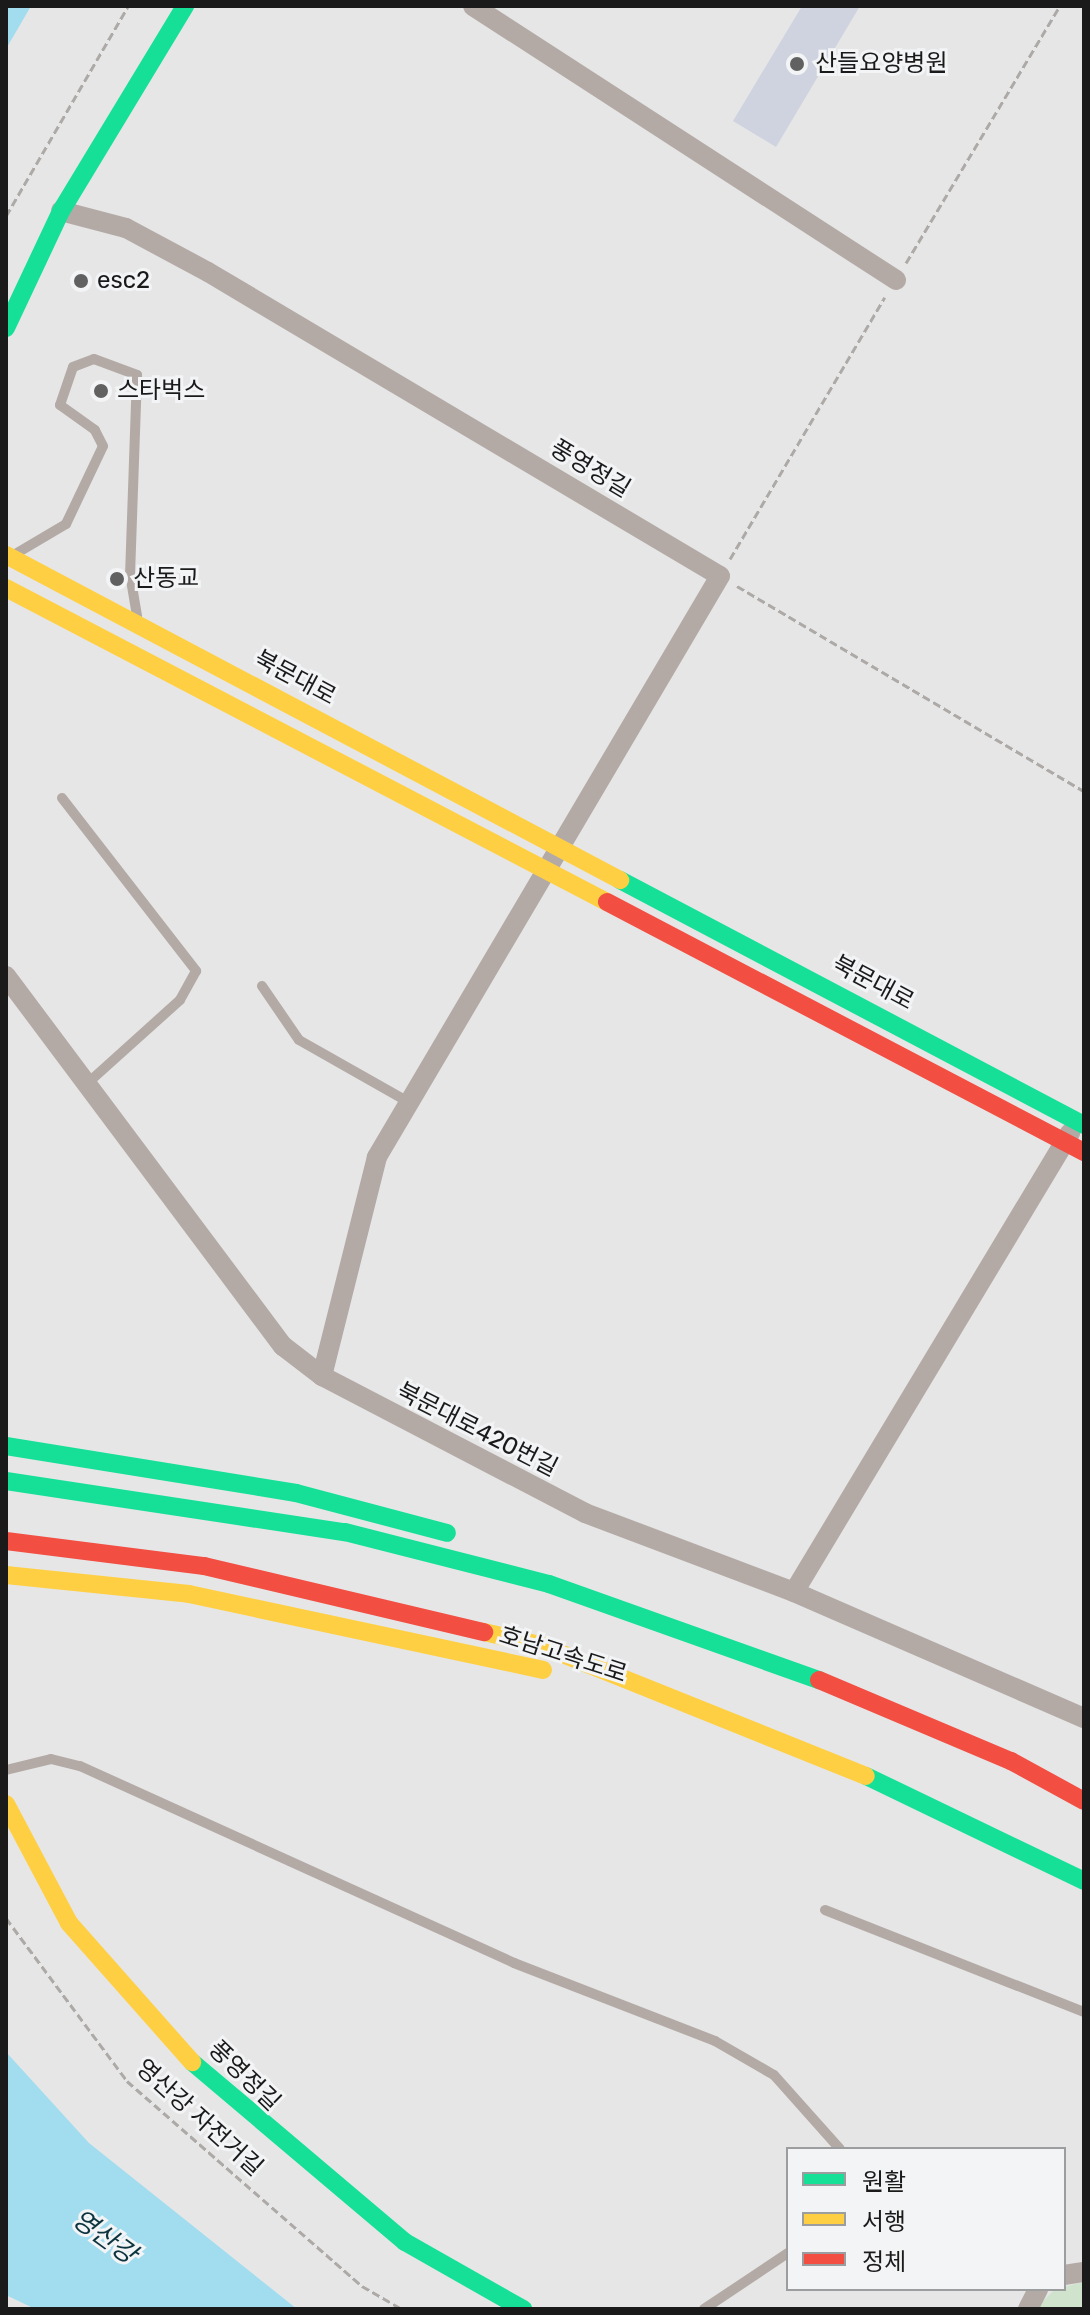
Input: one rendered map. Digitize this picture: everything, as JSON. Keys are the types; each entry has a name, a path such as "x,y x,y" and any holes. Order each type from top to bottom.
{"main road":[{"path":"6,328 61,211 185,6"},
{"name":"북문대로","path":"8,556 1081,1123"},
{"name":"북문대로","path":"6,588 547,866 1084,1152"},
{"path":"6,1446 296,1493 468,1539"},
{"path":"6,1481 314,1527 460,1559 753,1652 1011,1761"},
{"name":"호남고속도로","path":"6,1541 204,1566 540,1645 803,1745 1084,1881"},
{"path":"495,1548 772,1641 880,1688 1084,1801"},
{"path":"6,1575 189,1594 312,1617 639,1696 927,1823 1084,1902"},
{"name":"풍영정길","path":"6,1804 69,1923 203,2075 405,2242 523,2309"}],"street":[{"path":"473,6 896,280"},
{"name":"풍영정길","path":"61,211 126,228 208,272 720,576"},
{"path":"322,1376 366,1182 407,1101 720,576"},
{"name":"북문대로420번길","path":"6,976 89,1082 283,1346 322,1376 585,1513 794,1592 1084,1718"},
{"name":"북문대로","path":"794,1592 1065,1141 1081,1123"},
{"path":"1028,2309 1037,2291"}],"lane":[{"path":"8,556 66,524 103,446 99,434 60,405 73,367 94,359 137,375 130,574 139,625"},
{"path":"62,798 196,971 180,1000 89,1082"},
{"path":"262,986 299,1040 407,1101"},
{"path":"6,1770 51,1759 80,1766 514,1963 715,2041 774,2075 838,2147"},
{"path":"825,1910 1084,2012"},
{"path":"704,2309 786,2254"}],"path":[{"path":"6,216 128,6"},
{"path":"720,576 1084,791"},
{"name":"영산강 자전거길","path":"6,1918 127,2081 362,2286 402,2309"}],"green space":[{"path":"1084,2282 1084,2309 1035,2309 1053,2291 1066,2291 1066,2286"}],"water":[{"path":"6,6 31,6 6,49"},
{"name":"영산강","path":"6,2052 89,2143 297,2309 35,2309 6,2295"}],"building":[{"name":"산들요양병원","path":"802,6 860,6 776,147 733,121"}],"traffic: fast":[{"path":"6,328 61,211 185,6"},
{"path":"620,880 1084,1125"},
{"path":"6,1446 296,1493 447,1533"},
{"path":"6,1481 345,1532 549,1584 819,1680"},
{"path":"866,1776 1084,1881"},
{"path":"192,2062 405,2242 523,2309"}],"traffic: slow":[{"path":"6,555 620,880"},
{"path":"6,588 607,902"},
{"path":"6,1575 189,1594 543,1670"},
{"path":"484,1632 540,1645 866,1776"},
{"path":"6,1804 69,1923 192,2062"}],"traffic: jam":[{"path":"607,902 1084,1152"},
{"path":"6,1541 204,1566 484,1632"},
{"path":"819,1680 1011,1761 1084,1801"}],"place":[{"name":"산들요양병원","path":"797,64"},
{"name":"esc2","path":"81,281"},
{"name":"스타벅스","path":"101,391"},
{"name":"산동교","path":"117,579"}]}
